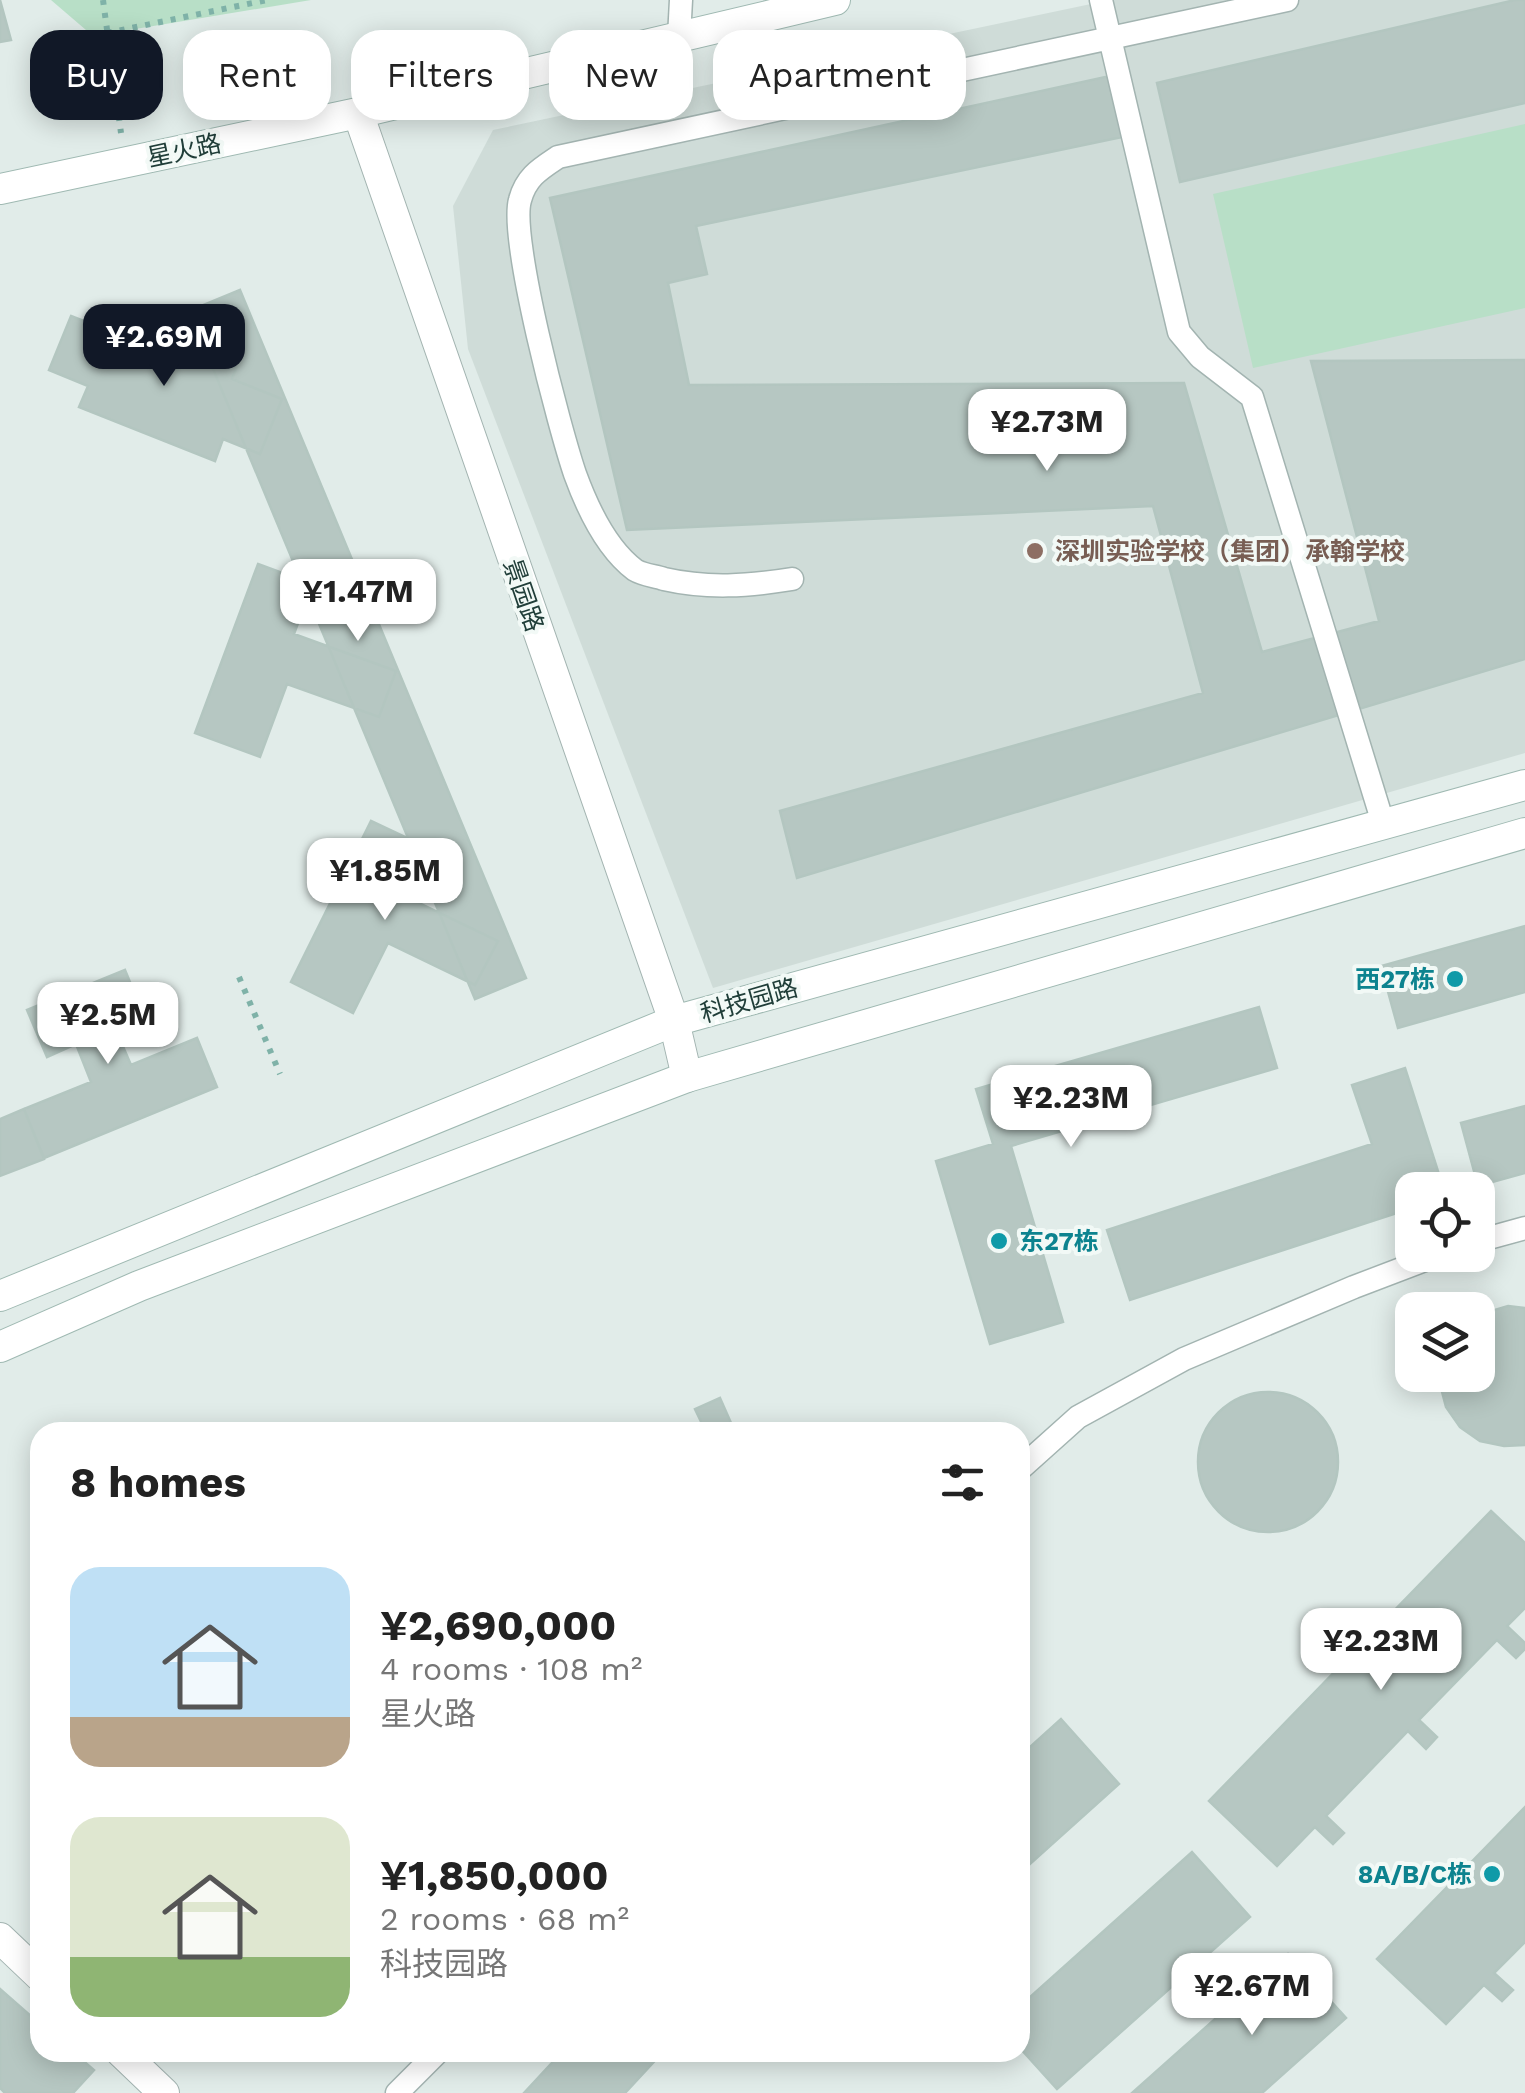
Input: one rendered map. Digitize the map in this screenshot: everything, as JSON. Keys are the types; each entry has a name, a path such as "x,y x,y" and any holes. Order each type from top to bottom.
{"main road":[{"name":"星火路","path":"693,34 835,0"},
{"name":"星火路","path":"0,189 351,115"},
{"name":"景园路","path":"360,120 674,1021 687,1077"},
{"name":"科技园路","path":"0,1296 674,1021 1525,785"},
{"path":"0,1346 139,1286 687,1077 1525,833"},
{"path":"0,1938 30,1966"},
{"path":"131,2062 164,2093"}],"lane":[{"path":"680,30 682,0"},
{"path":"1101,0 1179,332 1200,358 1252,396 1384,823"},
{"path":"792,580 740,587 692,585 638,572 608,542 576,476 522,253 518,203 531,175 558,156 1286,0"},
{"path":"1495,1236 1525,1228"},
{"path":"1030,1460 1078,1417 1184,1359 1396,1272"},
{"path":"397,2093 428,2062"}],"path":[{"path":"103,0 108,30"},
{"path":"122,30 267,0"},
{"path":"120,120 126,163"},
{"path":"239,977 280,1074"}],"shaded area":[{"name":"深圳实验学校（集团）承翰学校","path":"1110,0 1525,0 1525,753 713,988 468,349 453,206 493,130 549,118 693,120 693,88 713,84 713,120 966,120 966,30"}],"green space":[{"path":"51,0 311,0 129,30 86,30"},
{"path":"1525,124 1525,308 1253,368 1213,194"}],"building":[{"path":"0,0 11,40 0,42"},
{"path":"1525,0 1525,103 1180,182 1157,83"},
{"path":"1110,76 1122,137 696,226 707,274 668,283 689,385 1184,383 1262,652 1379,621 1311,361 1525,360 1525,659 797,878 780,811 1203,693 1153,506 627,530 550,198 908,120 966,120 966,107"},
{"path":"240,290 526,978 475,999 189,311"},
{"path":"71,316 117,334 121,323 236,368 232,379 282,399 260,454 223,439 215,461 79,407 88,386 49,370"},
{"path":"258,564 342,595 334,614 305,604 294,634 396,671 379,717 287,684 260,757 195,733"},
{"path":"371,821 452,859 442,879 414,865 400,894 498,941 475,985 388,943 353,1013 291,982"},
{"name":"西27栋","path":"1525,926 1525,992 1398,1028 1381,966"},
{"path":"125,970 144,1016 115,1028 131,1065 197,1038 217,1087 44,1158 24,1109 91,1082 76,1044 47,1057 27,1010"},
{"name":"东27栋","path":"1259,1007 1277,1068 1011,1146 1063,1322 990,1344 936,1161 993,1144 976,1089"},
{"path":"1405,1068 1438,1172 1395,1172 1395,1214 1130,1300 1107,1230 1372,1144 1352,1085"},
{"path":"1525,1106 1525,1173 1495,1181 1495,1172 1474,1172 1461,1123"},
{"path":"24,1109 44,1159 0,1176 0,1119"},
{"path":"1508,1306 1525,1308 1525,1445 1480,1441 1460,1427 1446,1407 1442,1392 1495,1392 1495,1310"},
{"path":"1268,1392 1295,1397 1318,1412 1333,1435 1338,1462 1333,1489 1318,1512 1295,1527 1268,1532 1241,1527 1218,1512 1203,1489 1198,1462 1203,1435 1218,1412 1241,1397"},
{"path":"720,1398 731,1422 701,1422 695,1409"},
{"path":"1491,1511 1525,1543 1525,1608 1507,1626 1525,1643 1525,1649 1516,1658 1497,1640 1419,1720 1437,1737 1426,1749 1408,1731 1326,1816 1344,1833 1333,1844 1315,1827 1277,1866 1209,1801"},
{"path":"1061,1719 1119,1784 1030,1864 1030,1747"},
{"name":"8A/B/C栋","path":"1525,1807 1525,1942 1494,1973 1513,1990 1502,2001 1484,1985 1446,2024 1377,1959"},
{"path":"1192,1852 1250,1917 1057,2089 1030,2059 1030,1997"},
{"path":"1288,1954 1346,2018 1262,2093 1132,2093"},
{"path":"0,1989 30,2015 30,2062 85,2062 94,2070 73,2093 5,2093 0,2088"},
{"path":"553,2062 654,2062 625,2093 524,2093"}],"place":[{"name":"深圳实验学校（集团）承翰学校","path":"1035,551"},
{"name":"西27栋","path":"1455,979"},
{"name":"东27栋","path":"999,1241"},
{"name":"8A/B/C栋","path":"1492,1874"}]}
